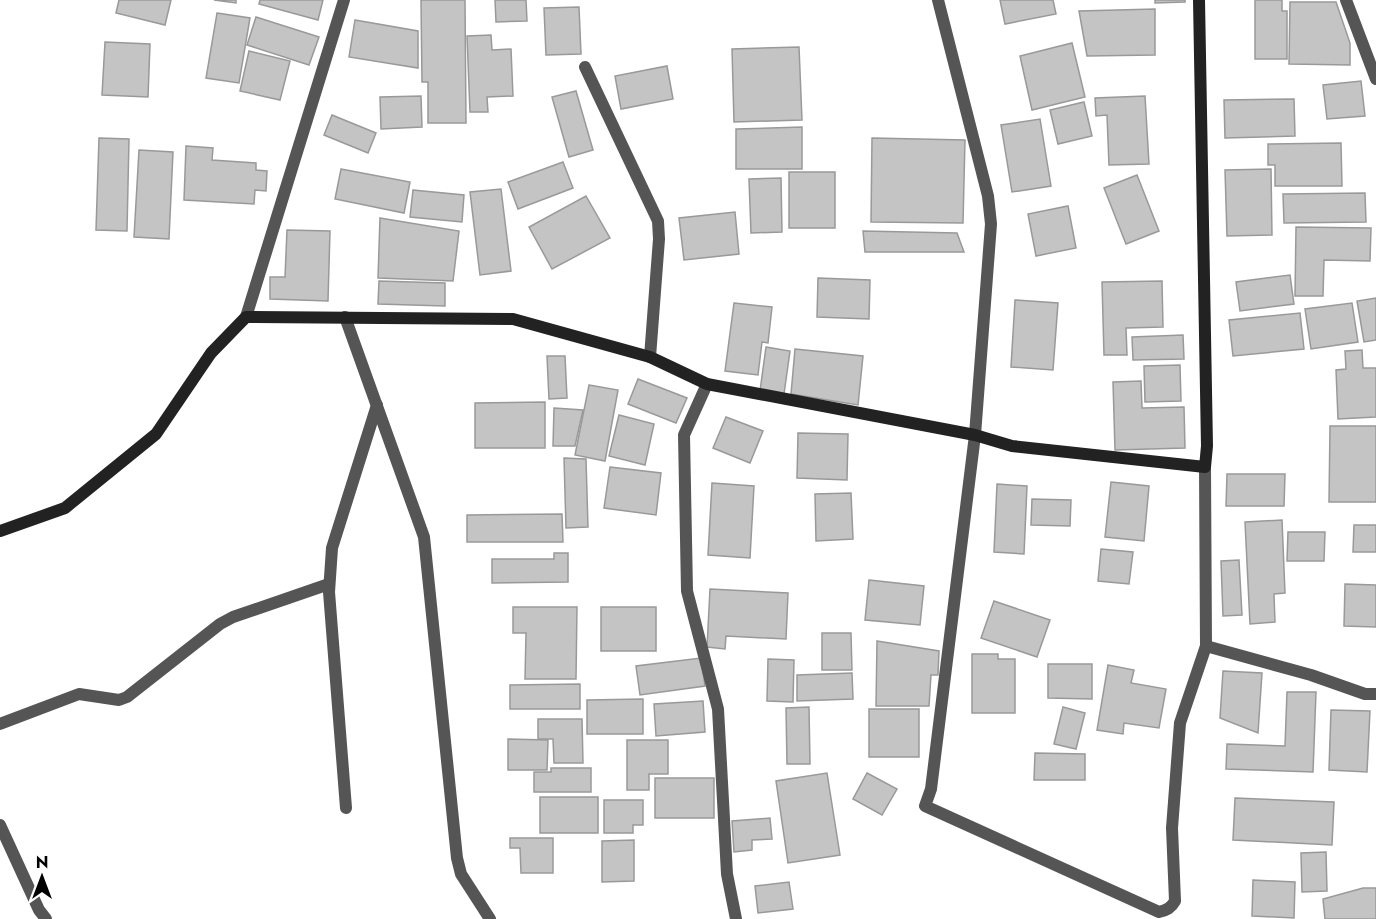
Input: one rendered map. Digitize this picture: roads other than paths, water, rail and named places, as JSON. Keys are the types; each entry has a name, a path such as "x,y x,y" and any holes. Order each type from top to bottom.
{"main road":[{"path":"0,531 65,508 156,434 211,353 246,317 513,318 650,357 707,384 975,435 1012,446 1205,466 1208,446 1198,0"}],"street":[{"path":"246,317 344,0"},
{"path":"938,0 991,211 975,435 931,789 925,806 1159,912 1172,907 1175,901 1172,828 1180,723 1206,646 1205,466"},
{"path":"1346,0 1376,79"},
{"path":"585,67 658,221 659,239 650,357"},
{"path":"345,317 426,547 459,867 490,919"},
{"path":"707,384 684,435 687,591 718,709 727,874 736,919"},
{"path":"346,808 329,584 332,548 377,405"},
{"path":"0,724 79,694 119,700 128,697 220,624 233,617 329,584"},
{"path":"1206,646 1311,675 1365,694 1376,694"},
{"path":"0,825 39,910 46,919"}]}
